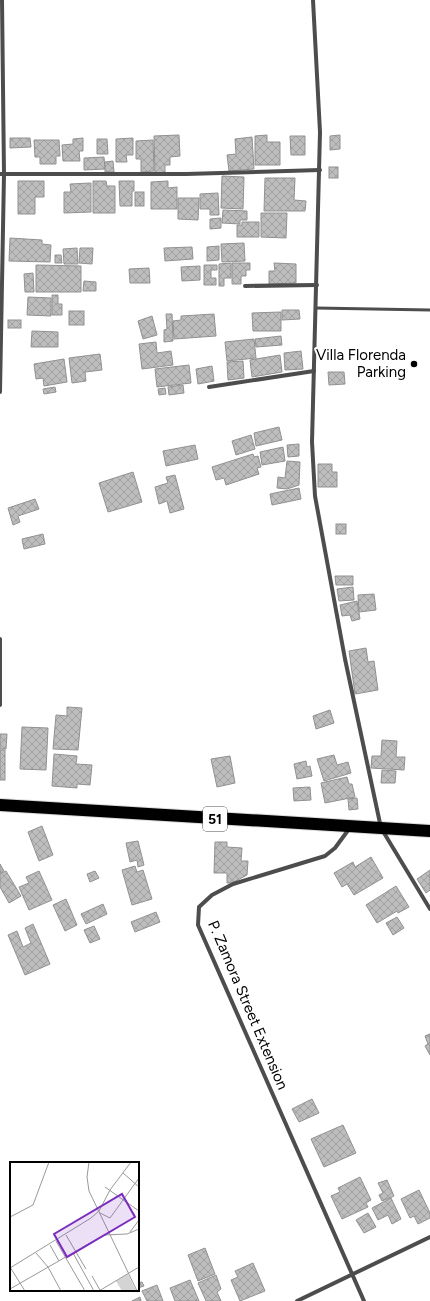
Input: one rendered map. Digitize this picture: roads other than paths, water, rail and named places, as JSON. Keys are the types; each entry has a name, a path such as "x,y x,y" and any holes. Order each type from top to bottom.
{"highway":[{"name":"51","path":"0,805 430,831"}],"street":[{"path":"0,392 2,0"},
{"path":"313,0 320,132 312,442 315,496 345,659 381,828 430,909"},
{"path":"2,174 186,174 320,170"},
{"path":"245,286 317,285"},
{"path":"209,387 314,371"},
{"path":"0,639 0,705"},
{"name":"P. Zamora Street Extension","path":"351,827 335,848 325,856 234,884 212,895 199,907 198,925 364,1301"},
{"path":"297,1301 430,1237"}],"lane":[{"path":"316,308 430,310"}],"place":[{"name":"Villa Florenda Parking","path":"414,364"}]}
